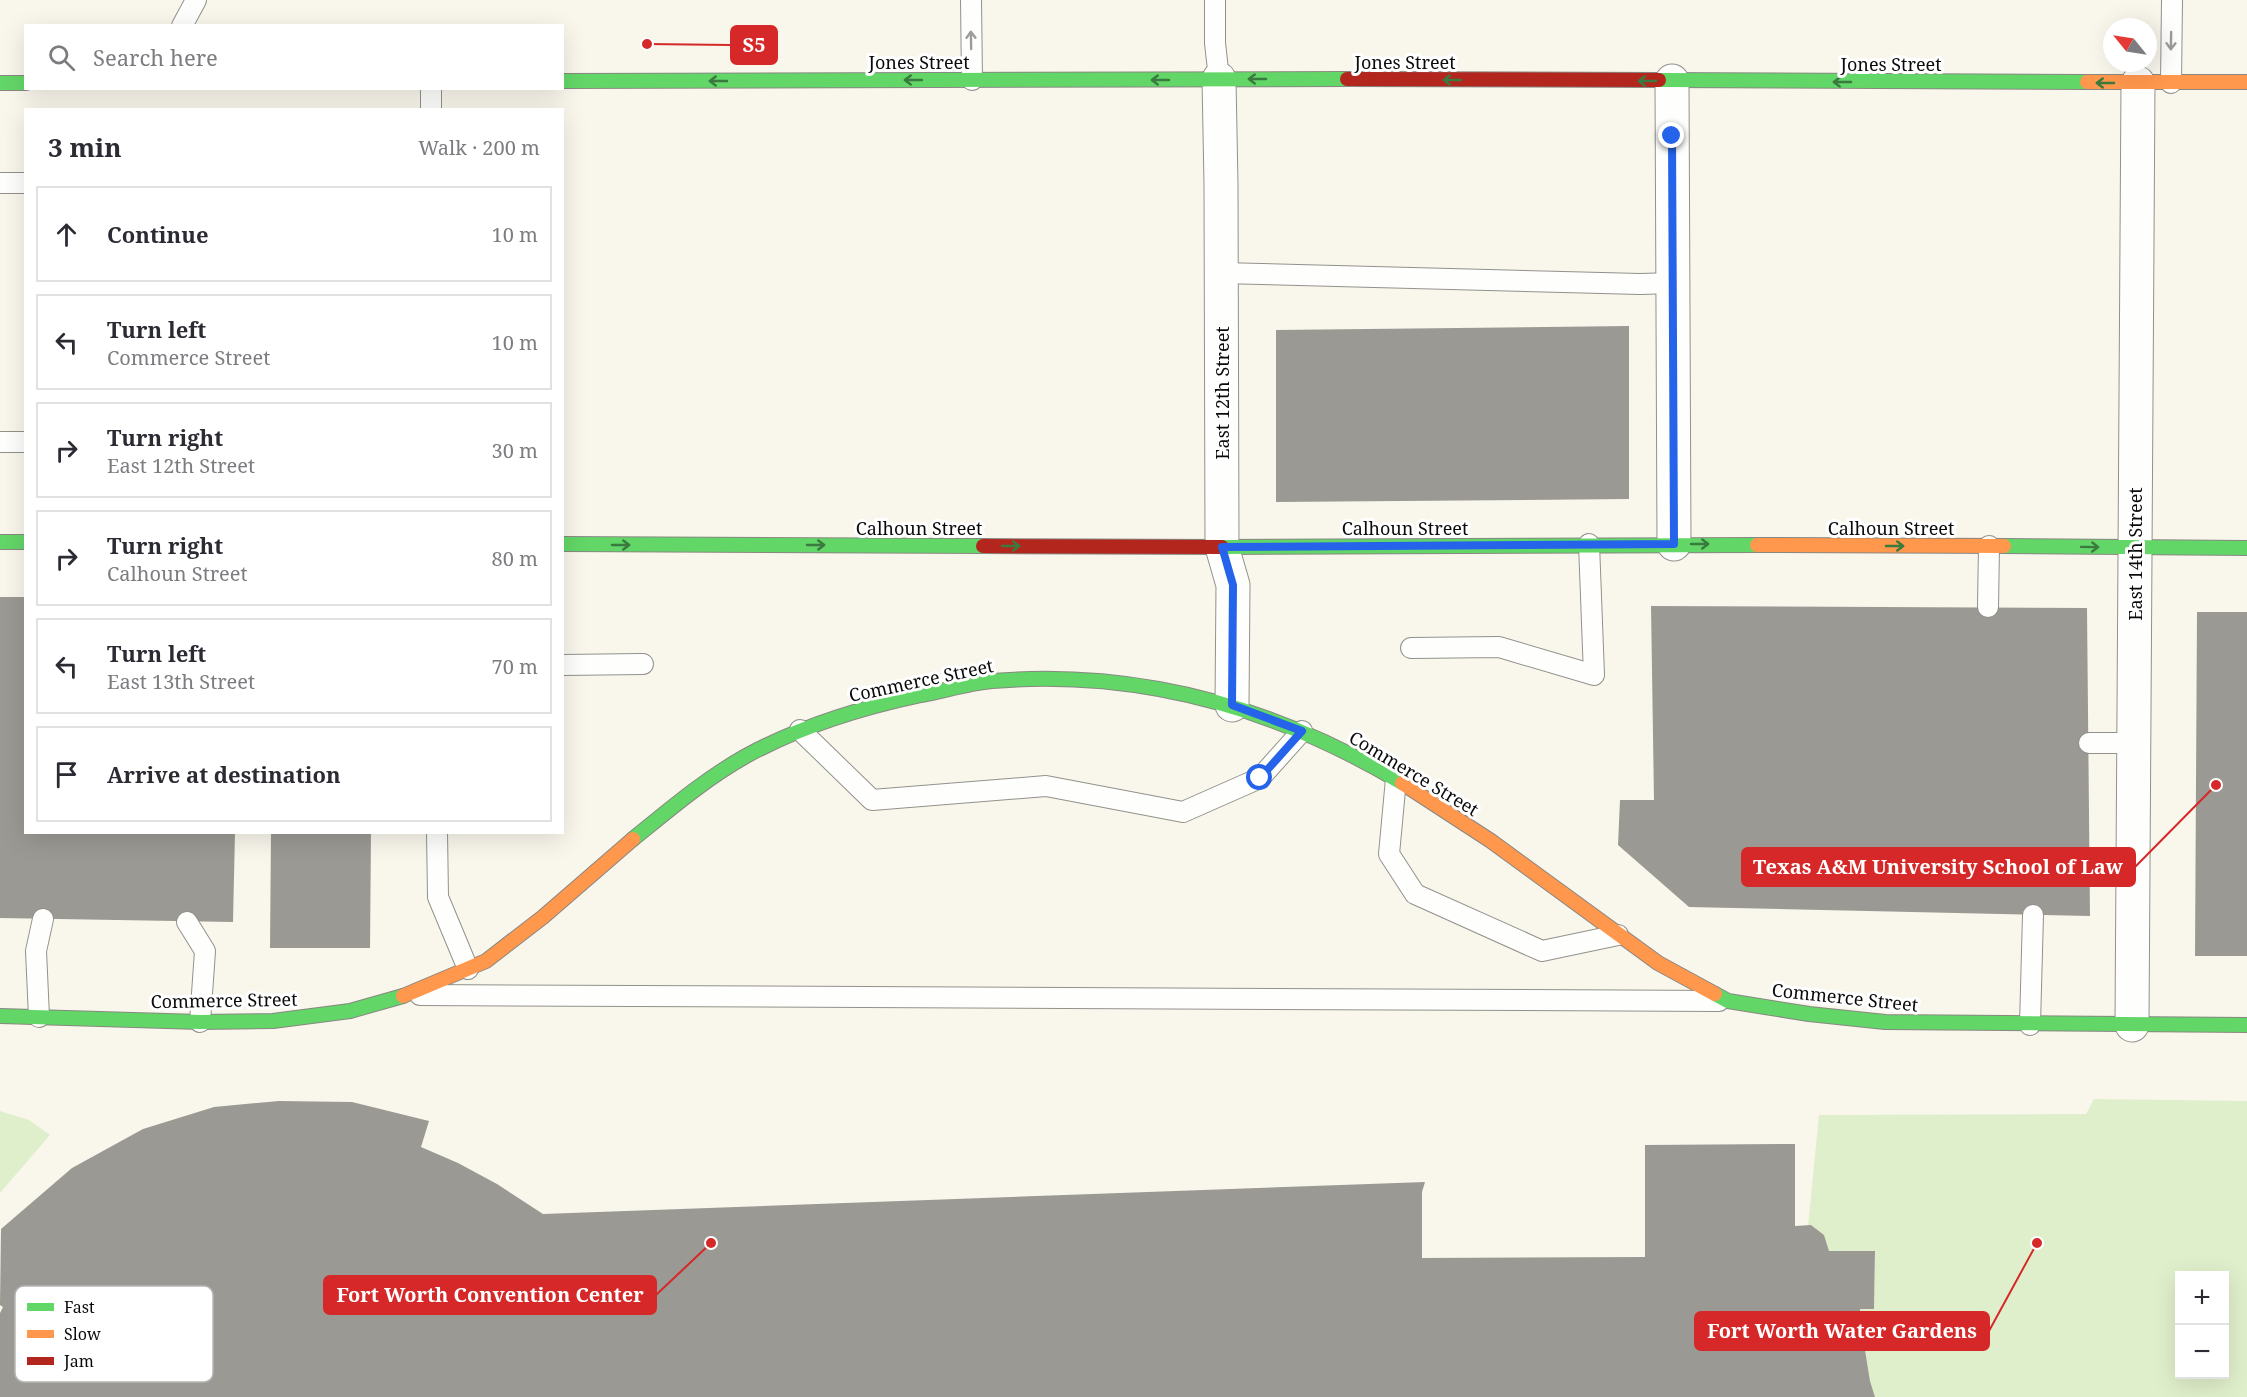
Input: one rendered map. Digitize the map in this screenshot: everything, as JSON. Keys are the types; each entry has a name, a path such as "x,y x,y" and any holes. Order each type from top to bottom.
{"street":[{"name":"Jones Street","path":"564,81 1219,79 2247,82"},
{"name":"East 12th Street","path":"1219,79 1222,547 1233,585 1232,705"},
{"path":"1672,81 1674,544"},
{"path":"0,83 24,83"},
{"name":"East 14th Street","path":"2132,1025 2138,83"},
{"path":"0,542 24,542"},
{"name":"Calhoun Street","path":"564,544 1222,547 1674,544 2247,548"},
{"name":"Commerce Street","path":"0,1016 200,1022 273,1021 350,1011 406,995 486,961 543,917 620,850 691,793 745,757 800,730 875,705 990,681 1086,679 1166,689 1232,705 1302,731 1367,762 1491,841 1658,963 1728,1001 1809,1014 1885,1022 2247,1025"}],"lane":[{"path":"183,24 196,0"},
{"path":"971,0 972,80"},
{"path":"1215,0 1215,43 1219,79"},
{"path":"2171,83 2172,0"},
{"path":"431,90 431,108"},
{"path":"0,183 24,183"},
{"path":"1221,273 1633,284 1673,283"},
{"path":"0,442 24,442"},
{"path":"1411,648 1499,647 1593,675 1589,544"},
{"path":"1988,607 1989,546"},
{"path":"564,665 644,664"},
{"path":"800,730 872,800 1046,786 1183,812 1260,778 1302,731"},
{"path":"2089,743 2133,743"},
{"path":"1396,779 1389,854 1415,894 1542,951 1618,935"},
{"path":"437,834 438,897 468,969"},
{"path":"2030,1025 2034,915"},
{"path":"39,1017 36,951 43,919"},
{"path":"187,922 205,951 200,1022"},
{"path":"406,995 1728,1001"}],"green space":[{"path":"2094,1099 2247,1101 2247,1397 1875,1397 1870,1381 1860,1309 1874,1309 1875,1251 1829,1251 1824,1235 1811,1225 1808,1226 1819,1115 2086,1114"},
{"path":"0,1111 29,1120 50,1135 0,1193"}],"building":[{"path":"1629,326 1629,499 1276,502 1276,330"},
{"path":"0,597 24,597 24,834 235,834 233,922 0,918"},
{"path":"1651,606 2087,608 2090,916 1689,907 1618,845 1620,800 1654,800"},
{"path":"2197,612 2247,612 2247,956 2195,956"},
{"path":"271,834 371,834 370,948 270,948"},
{"path":"279,1101 352,1102 429,1121 421,1147 458,1163 497,1184 543,1214 1425,1182 1422,1192 1422,1258 1645,1257 1645,1145 1795,1144 1795,1226 1811,1225 1824,1235 1829,1251 1875,1251 1874,1309 1860,1309 1860,1319 1870,1381 1875,1397 0,1397 0,1313 3,1307 0,1305 1,1229 72,1168 143,1129 214,1107"}],"traffic: fast":[{"path":"564,81 1347,79"},
{"path":"1659,80 2087,82"},
{"path":"0,83 24,83"},
{"path":"0,542 24,542"},
{"path":"564,544 983,546"},
{"path":"1222,547 1757,545"},
{"path":"2004,546 2247,548"},
{"path":"633,839 716,775 767,745 831,719 876,706 992,681 1047,679 1101,681 1153,688 1205,699 1255,714 1305,733 1354,756 1402,783"},
{"path":"1715,994 1728,1001 1809,1014 1885,1022 2247,1025"},
{"path":"0,1016 200,1022 273,1021 350,1011 403,996"}],"traffic: slow":[{"path":"2087,82 2247,82"},
{"path":"1757,545 2004,546"},
{"path":"1402,783 1491,841 1658,963 1715,994"},
{"path":"403,996 486,961 543,917 633,839"}],"traffic: jam":[{"path":"1347,79 1659,80"},
{"path":"983,546 1222,547"}],"place":[{"name":"S5","path":"647,44"},
{"name":"Texas A&M University School of Law","path":"2216,785"},
{"name":"Fort Worth Convention Center","path":"711,1243"},
{"name":"Fort Worth Water Gardens","path":"2037,1243"}],"route":[{"path":"1260,778 1302,731 1232,705 1233,585 1222,547 1674,544 1672,136"}]}
